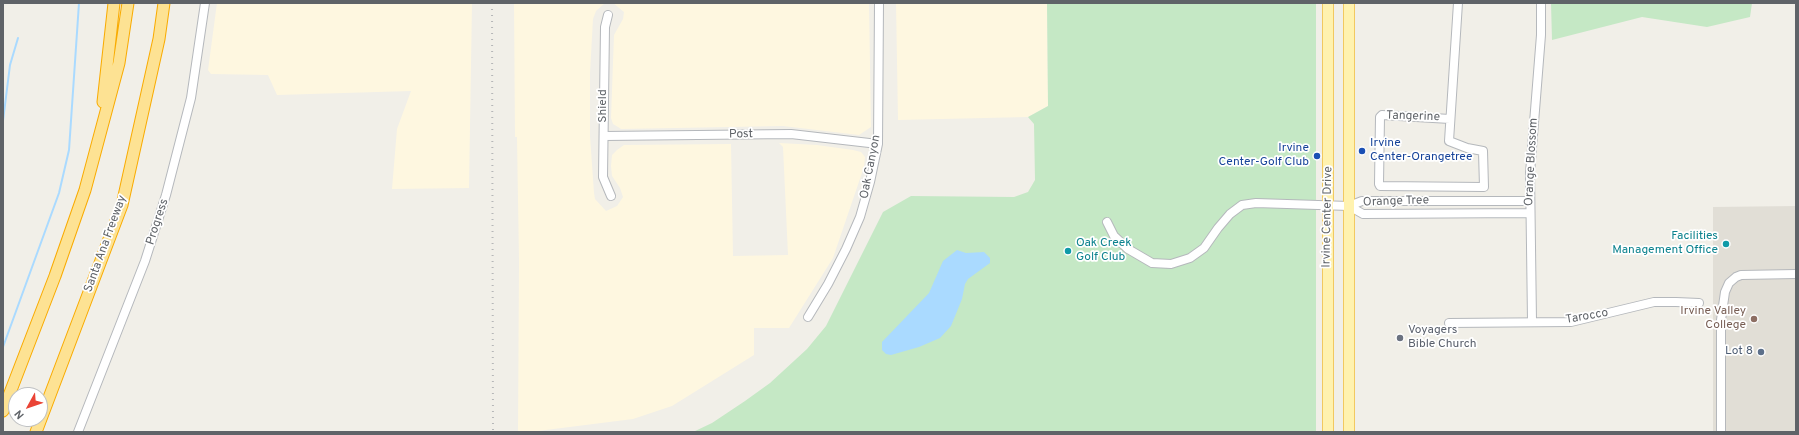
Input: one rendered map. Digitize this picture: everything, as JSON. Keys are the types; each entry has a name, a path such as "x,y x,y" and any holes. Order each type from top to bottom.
{"highway":[{"path":"98,143 114,3"},
{"path":"3,411 55,276 85,190 119,63 128,3"},
{"name":"Santa Ana Freeway","path":"36,432 122,205 159,39 164,3"}],"main road":[{"name":"Irvine Center Drive","path":"1328,3 1328,432"},
{"name":"Irvine Center Drive","path":"1349,3 1349,432"}],"street":[{"name":"Progress","path":"78,432 145,261 166,195 191,98 200,47 205,3"},
{"name":"Oak Canyon","path":"808,317 828,284 846,249 860,217 870,182 878,144 879,3"},
{"name":"Tangerine","path":"1450,119 1382,115 1380,117 1380,186 1484,187 1483,151 1467,148 1449,141 1458,3"},
{"name":"Orange Blossom","path":"1532,322 1529,201 1541,35 1541,3"},
{"name":"Shield","path":"608,15 605,27 603,177 611,196"},
{"name":"Post","path":"604,136 791,134 878,144"},
{"name":"Orange Tree","path":"1349,206 1362,201 1529,201"},
{"path":"1107,222 1114,236 1128,250 1152,263 1171,264 1190,258 1204,248 1230,214 1242,204 1256,203 1349,206"},
{"name":"Orange Tree","path":"1349,206 1363,214 1530,213"},
{"path":"1721,432 1721,320 1725,292 1729,283 1741,275 1796,274"},
{"name":"Tarocco","path":"1449,323 1502,324 1571,322 1654,302 1699,304"}],"shaded area":[{"path":"217,3 472,3 469,188 392,189 397,129 411,91 277,95 268,75 211,74 208,70"},
{"path":"514,3 605,3 596,11 593,19 590,73 590,136 595,199 606,211 617,206 623,197 620,188 612,176 611,166 612,155 624,145 731,144 733,256 788,255 783,147 779,143 817,145 853,150 861,152 865,157 864,167 833,258 789,328 754,328 754,355 672,406 633,419 530,432 518,432 519,261 517,137 515,137"},
{"path":"613,3 869,3 871,127 859,135 783,126 621,129 613,124 611,118 614,35 623,19 624,12"},
{"path":"896,3 1047,3 1048,106 1028,117 898,120"},
{"name":"Irvine Valley College","path":"1796,206 1796,432 1713,432 1713,207"}],"green space":[{"path":"1047,3 1316,3 1316,432 693,432 712,423 770,383 807,349 826,326 883,212 911,196 1014,197 1028,192 1035,180 1034,124 1028,117 1048,106"},
{"path":"1551,3 1752,3 1750,17 1707,27 1642,17 1552,40"}],"water":[{"path":"957,250 966,253 984,252 990,258 990,263 968,279 951,326 940,338 919,347 891,355 886,354 882,350 882,342 929,293 943,261"}],"waterway":[{"path":"3,347 59,193 69,150 79,3"},
{"path":"3,121 10,65 18,38"}],"railway":[{"path":"492,3 493,432"}],"place":[{"name":"Irvine Center-Orangetree","path":"1362,151"},
{"name":"Irvine Center-Golf Club","path":"1317,156"},
{"name":"Facilities Management Office","path":"1726,244"},
{"name":"Oak Creek Golf Club","path":"1068,251"},
{"name":"Irvine Valley College","path":"1754,319"},
{"name":"Voyagers Bible Church","path":"1400,338"},
{"name":"Lot 8","path":"1761,352"}]}
